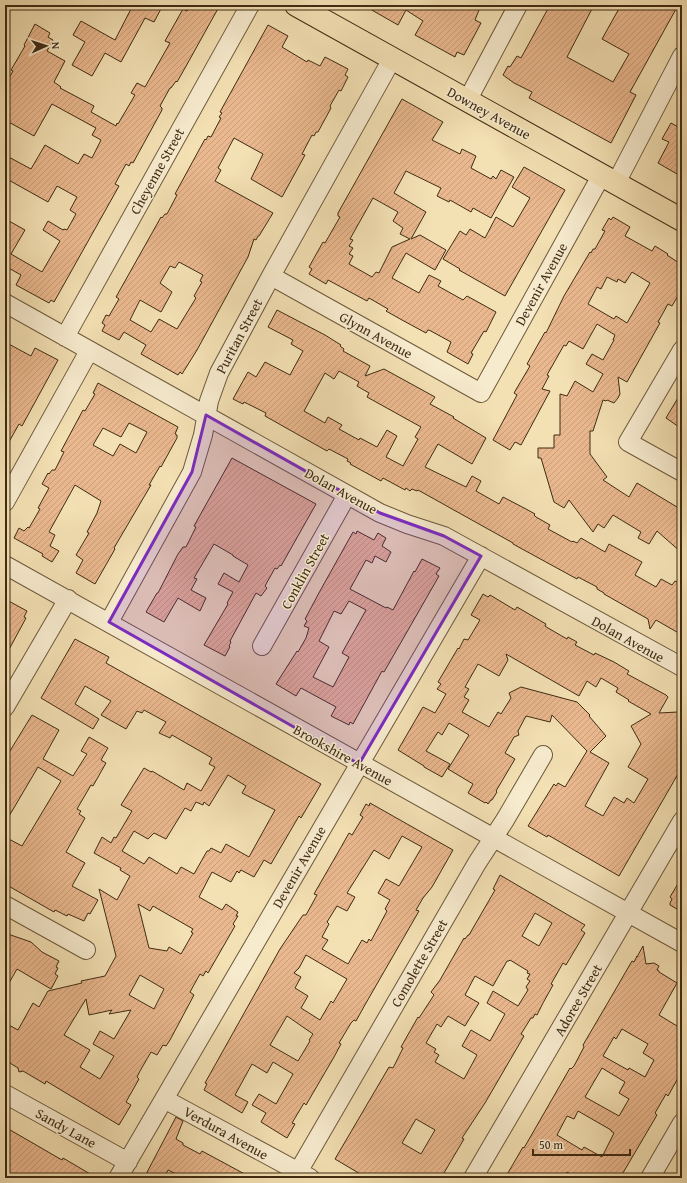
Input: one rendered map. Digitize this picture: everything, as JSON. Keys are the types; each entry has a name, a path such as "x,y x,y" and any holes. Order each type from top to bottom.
{"main road":[{"name":"Downey Avenue","path":"296,5 321,11 392,59 682,220"}],"street":[{"name":"Cheyenne Street","path":"65,337 250,5"},
{"path":"467,101 518,5"},
{"name":"Devenir Avenue","path":"481,393 682,56"},
{"name":"Puritan Street","path":"109,622 192,472 204,435 209,401 219,373 271,276 392,59"},
{"name":"Glynn Avenue","path":"271,276 481,393"},
{"name":"Dolan Avenue","path":"5,303 347,495 390,518 444,536 682,667"},
{"path":"682,350 628,442 682,472"},
{"path":"5,502 89,351"},
{"name":"Conklin Street","path":"262,646 347,495"},
{"name":"Devenir Avenue","path":"118,1178 481,556"},
{"name":"Brookshire Avenue","path":"5,565 109,622 493,839 682,943"},
{"path":"5,707 68,599"},
{"name":"Comolette Street","path":"304,1175 473,870 543,755"},
{"name":"Adoree Street","path":"473,1178 682,822"},
{"path":"5,905 86,950"},
{"name":"Sandy Lane","path":"5,1094 128,1162"},
{"name":"Verdura Avenue","path":"164,1098 304,1175"},
{"path":"650,1178 682,1123"}],"highlighted area":[{"path":"206,415 380,513 444,536 481,556 359,764 109,622 192,472"}],"building":[{"path":"133,5 163,5 154,22 145,18 121,62 105,53 92,76 72,65 85,42 73,35 81,21 115,40"},
{"path":"190,5 220,5 177,82 176,81 170,88 160,106 162,110 133,163 131,162 129,166 126,164 115,184 119,186 54,302 51,300 49,303 16,285 21,275 5,266 5,229 9,221 25,230 11,254 42,272 60,241 43,230 48,221 63,230 67,230 76,214 70,210 77,197 57,186 48,202 5,178 5,155 31,169 45,145 78,164 84,154 92,158 101,140 92,135 96,128 52,104 34,136 5,120 5,85 13,71 11,70 25,46 24,45 35,24 50,33 48,37 53,40 47,51 65,61 54,82 61,87 60,88 94,106 91,112 116,126 135,95 131,93 137,83 145,87 170,43 165,41 183,9 187,11"},
{"path":"363,5 437,5 444,9 446,5 481,5 475,20 481,23 464,55 457,52 455,57 415,35 423,21 406,10 398,25"},
{"path":"550,5 594,5 567,57 613,82 629,54 602,39 621,5 668,5 676,9 630,92 636,95 611,143 529,98 532,92 514,83 503,75 508,66 510,67 517,56 521,58"},
{"path":"268,25 288,36 282,47 307,62 308,60 320,66 325,57 348,69 345,75 348,77 341,91 339,90 330,106 331,108 318,132 316,132 314,136 312,135 302,154 305,155 282,197 251,179 263,154 234,138 218,168 221,170 215,181 273,213 259,236 256,240 254,239 248,257 197,350 182,374 180,372 178,375 141,354 146,345 124,332 119,340 102,331 105,325 102,323 106,315 109,316 119,299 116,297 161,217 162,218 165,214 167,214 177,195 175,194 205,139 206,140 208,136 211,137 221,118 219,117 222,113 220,112","holes":["179,262 203,275 200,281 202,282 194,296 196,298 177,329 159,319 151,332 130,320 140,300 161,312 172,292 160,283 170,266 175,268"]},
{"path":"402,99 443,122 432,140 460,154 462,149 476,156 471,168 491,179 493,176 496,179 501,170 514,177 491,218 473,208 471,212 450,200 449,202 437,196 441,188 406,171 394,193 426,212 411,239 420,235 446,250 435,270 406,253 392,278 419,293 429,275 441,281 438,286 463,300 467,296 496,312 486,332 484,331 471,353 473,354 468,364 447,352 451,342 429,330 426,333 386,311 388,309 369,298 367,301 328,280 326,284 309,274 312,269 309,267 323,242 325,243 340,217 338,216 338,213","holes":["373,198 398,212 393,221 403,228 400,234 410,239 392,247 379,273 376,272 372,277 349,264 353,256 349,254 353,248 349,246 353,240 350,239"]},
{"path":"671,123 682,129 682,164 677,174 658,163 669,142 662,139"},
{"path":"524,167 565,190 505,296 459,270 460,269 443,259 460,231 466,235 470,229 485,238 496,217 513,227 530,198 512,187"},
{"path":"613,217 630,227 625,236 652,251 655,246 682,265 682,289 672,306 668,304 658,322 660,323 627,382 618,377 620,394 618,398 614,403 603,400 593,431 590,431 590,454 607,477 603,480 629,497 637,483 682,510 682,553 657,531 649,544 638,538 641,532 613,515 604,528 598,524 593,532 569,500 564,508 554,502 541,458 538,458 538,448 554,448 554,435 560,435 560,394 567,396 575,381 593,392 603,374 586,364 592,354 603,360 614,340 615,335 597,324 583,349 569,341 566,346 564,345 547,375 549,376 542,389 550,391 521,445 515,442 510,450 493,440 517,395 514,393 530,366 527,364 545,332 546,333 564,296 590,252 591,253 593,249 595,249 605,231 602,230 609,218 611,220","holes":["632,272 650,283 627,323 616,316 614,319 588,304 597,287 601,289 607,277 617,282 618,279 625,283"]},
{"path":"277,310 325,335 341,345 340,346 344,349 343,351 370,366 365,376 384,369 435,397 430,404 454,417 453,418 486,438 472,464 438,444 425,467 466,487 472,476 481,481 476,491 499,504 503,497 526,509 550,525 548,529 572,542 577,543 581,538 605,552 609,544 642,562 635,575 656,587 661,579 672,585 675,581 682,584 682,635 656,620 650,629 648,619 604,594 597,589 597,587 578,577 577,579 418,490 412,489 410,491 406,488 405,490 383,478 381,481 350,464 351,463 347,461 348,459 329,449 327,451 265,416 266,413 244,402 243,404 233,399 248,372 256,377 265,362 290,375 303,351 291,344 293,340 268,327","holes":["339,371 359,382 357,386 369,393 367,397 421,427 415,437 418,439 403,466 386,457 397,436 387,430 377,447 360,438 359,440 339,429 342,425 328,417 325,423 304,411 325,373 334,379"]},
{"path":"5,342 31,356 35,348 58,360 22,426 19,424 5,449"},
{"path":"98,383 178,427 175,434 177,435 177,438 149,485 151,485 95,584 76,573 83,560 76,555 89,533 87,532 97,513 101,501 75,485 49,532 55,535 50,546 59,551 52,562 42,556 43,554 14,538 19,528 24,531 28,527 29,528 40,509 38,508 49,488 42,484 48,473 49,474 52,470 55,470 64,452 61,451 83,410 85,411 95,394 93,393","holes":["129,423 147,432 136,453 120,444 113,456 93,445 103,428 121,437"]},
{"path":"682,391 682,429 666,418"},
{"path":"232,458 316,504 281,566 280,565 277,569 275,568 265,586 267,588 261,596 256,593 230,641 230,647 225,656 204,645 228,604 227,603 233,592 218,584 224,573 239,582 248,565 214,544 194,578 197,579 191,590 206,598 200,611 178,598 164,622 146,612 158,593 178,554 183,547 186,547 196,527 194,526"},
{"path":"357,531 374,540 378,533 386,538 382,546 391,552 386,562 375,556 372,563 366,560 350,589 386,608 387,607 393,610 422,559 440,568 436,574 439,576 384,672 382,671 353,724 350,722 349,725 331,716 336,707 301,688 296,696 276,684 306,638 309,628 304,626 307,621 305,619 353,532 356,534","holes":["349,601 366,610 342,653 349,657 333,687 313,677 329,647 319,641 334,611 341,614"]},
{"path":"483,594 488,597 490,595 515,610 517,607 546,624 545,626 548,628 567,639 568,637 577,642 575,645 594,655 595,653 614,662 629,671 627,674 666,695 668,697 659,713 678,712 681,775 678,774 619,876 548,835 547,837 528,826 554,784 556,786 558,783 565,787 587,751 552,715 550,722 526,716 518,731 519,735 514,737 505,753 515,759 496,791 497,792 488,804 468,793 473,784 448,769 469,735 449,723 442,735 438,732 426,751 450,764 442,777 398,750 423,707 435,713 446,694 437,689 441,684 438,682 464,639 468,640 480,620 471,615","holes":["506,654 579,696 587,681 596,687 601,678 618,688 616,692 629,700 628,701 651,714 631,726 641,744 628,767 648,779 634,803 627,798 624,803 614,797 603,816 585,806 609,763 590,752 606,736 589,716 590,715 577,702 521,687 509,693 511,698 501,714 498,712 489,727 462,712 469,700 464,697 469,689 465,687 478,664 499,676 508,660"]},
{"path":"5,599 27,611 24,617 26,618 5,657"},
{"path":"75,639 109,657 106,663 321,784 301,818 299,816 271,864 264,860 254,877 241,870 239,873 237,871 231,882 212,872 199,897 222,910 226,904 238,912 236,916 238,916 233,924 235,926 208,973 206,971 203,976 200,974 190,992 194,995 166,1046 163,1045 157,1055 151,1052 137,1077 139,1079 126,1102 131,1105 119,1125 46,1081 45,1084 23,1071 19,1072 18,1068 5,1060 5,1023 18,1030 33,1003 39,1007 48,991 82,983 81,981 105,976 116,956 99,889 117,900 130,876 120,870 121,868 94,853 102,837 111,843 114,837 116,838 132,811 121,805 144,768 151,772 152,771 184,790 187,783 201,791 215,767 209,764 212,758 172,735 170,738 159,733 166,722 144,710 142,713 137,711 126,729 101,715 111,701 85,686 75,704 99,719 93,729 41,698","holes":["228,775 246,786 242,793 275,810 249,857 226,844 221,853 211,848 207,851 194,874 181,867 177,874 149,857 144,864 122,851 134,831 148,839 154,833 166,839 185,808 191,811 196,802 203,805 204,802 209,806","138,904 150,911 153,906 193,929 191,932 193,933 181,954 169,947 167,951 149,948","140,975 164,989 154,1009 129,995","86,999 89,1015 112,1010 109,1014 131,1010 114,1039 100,1031 93,1044 114,1056 100,1079 80,1067 90,1050 64,1035"]},
{"path":"32,715 59,730 43,759 73,776 87,754 81,751 89,737 108,748 101,760 106,763 93,786 91,785 77,809 81,811 79,814 85,818 66,852 85,863 72,886 98,900 84,921 68,914 67,916 55,910 54,912 5,884 5,865 10,856 5,853 5,837 22,846 61,781 38,767 5,823 5,759"},
{"path":"370,803 453,850 432,887 416,910 419,911 356,1021 354,1020 351,1023 339,1043 341,1044 334,1057 306,1105 304,1103 292,1123 295,1124 287,1138 261,1122 266,1113 252,1105 259,1094 276,1104 293,1074 273,1062 267,1073 252,1064 235,1095 248,1102 242,1113 204,1090 207,1084 205,1083 280,949 303,915 306,915 317,895 314,894 349,833 352,835 363,817 360,815 366,804 369,806","holes":["402,836 422,847 399,886 386,879 378,893 390,900 385,909 387,911 371,941 369,939 367,943 362,940 348,964 322,949 328,940 322,937 329,924 327,922 337,906 347,911 355,897 347,893 374,850 389,859","306,955 347,979 333,1003 331,1001 320,1020 301,1008 308,996 295,988 301,977 294,973 299,968","287,1016 313,1034 298,1061 270,1045"]},
{"path":"500,875 585,925 581,930 585,933 566,965 563,963 551,984 553,985 537,1015 535,1014 533,1018 531,1018 521,1034 524,1036 485,1103 462,1138 464,1139 441,1178 367,1178 335,1159 389,1067 393,1068 403,1048 401,1047 418,1017 419,1018 434,995 431,992 440,980 464,938 465,939 469,935 495,890 493,889","holes":["535,913 552,923 539,946 522,936","510,960 528,971 527,973 530,974 527,979 530,981 526,987 528,990 518,1006 493,991 487,1003 505,1014 490,1041 471,1030 462,1046 477,1055 464,1079 435,1062 439,1055 434,1052 436,1049 426,1043 437,1024 441,1027 448,1016 465,1026 479,1003 465,995 475,976 493,986 507,961","416,1119 435,1130 421,1154 402,1143"]},
{"path":"682,877 682,912 670,905 672,899 670,897"},
{"path":"5,933 31,942 42,952 59,961 55,974 58,976 51,989 17,969 5,990"},
{"path":"643,946 646,964 654,963 659,966 657,970 659,972 677,983 659,1015 682,1029 682,1071 668,1096 666,1094 655,1113 657,1115 620,1178 577,1178 567,1172 564,1177 560,1174 558,1178 505,1178 570,1068 571,1069 574,1066 584,1047 583,1045 632,961 634,962","holes":["622,1029 648,1044 643,1053 654,1060 645,1077 629,1068 628,1070 603,1056 614,1037 616,1039","602,1068 625,1082 619,1093 629,1099 619,1116 585,1097","578,1111 614,1133 602,1157 584,1147 582,1150 557,1135 567,1116 574,1119"]},
{"path":"176,1117 183,1121 176,1139 183,1143 183,1145 200,1154 202,1151 252,1178 184,1178 168,1170 164,1178 144,1178"},
{"path":"5,1127 62,1160 63,1158 97,1178 5,1178"}]}
